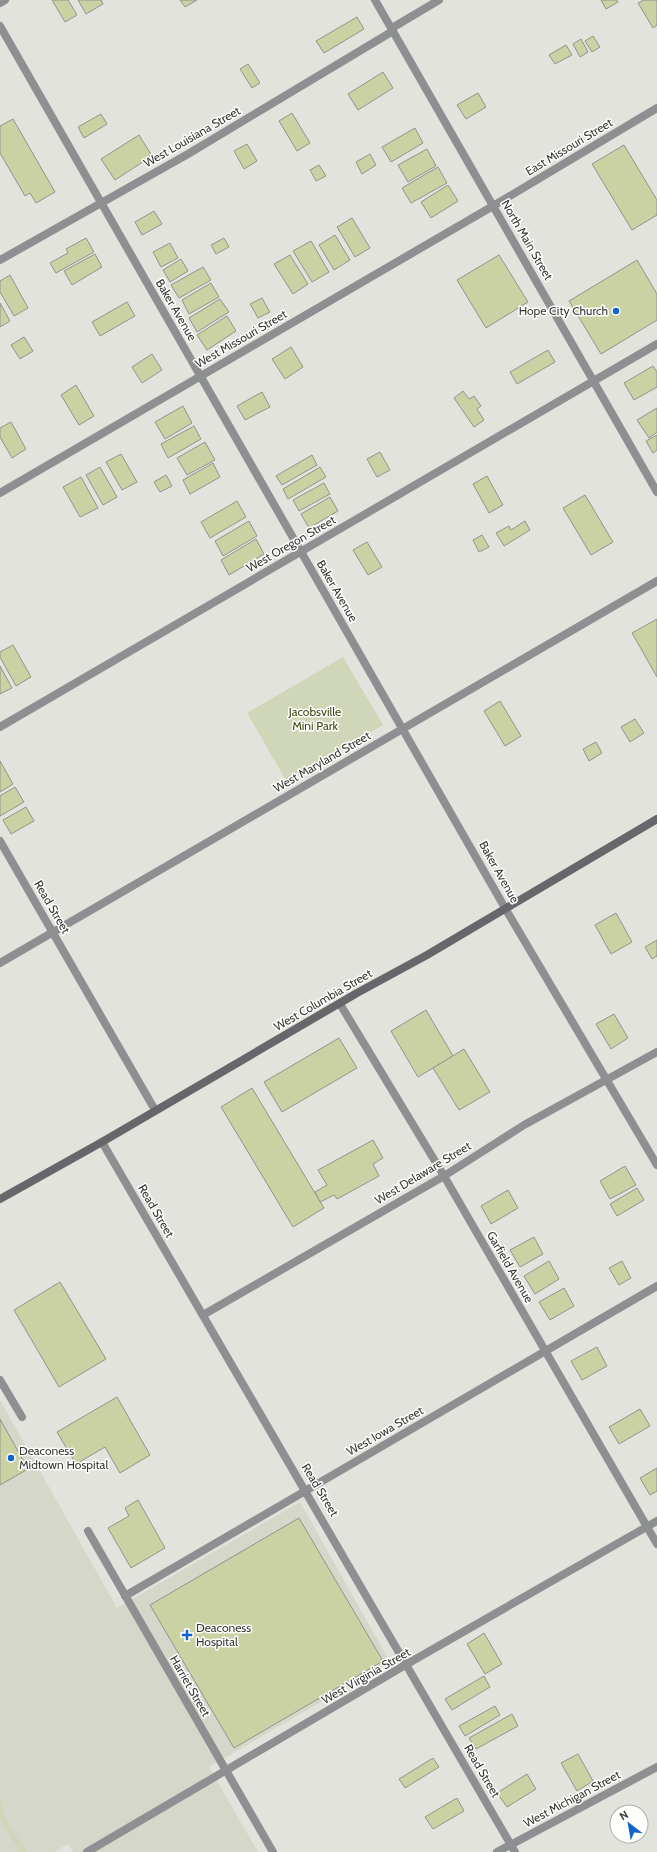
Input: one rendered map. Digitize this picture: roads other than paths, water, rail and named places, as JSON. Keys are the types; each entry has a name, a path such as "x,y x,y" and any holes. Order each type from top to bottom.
{"main road":[{"name":"West Columbia Street","path":"0,1199 102,1142 657,819"}],"street":[{"path":"0,3 5,0"},
{"name":"North Main Street","path":"375,0 657,492"},
{"name":"West Louisiana Street","path":"0,260 188,154 439,0"},
{"name":"Baker Avenue","path":"0,26 505,908 657,1165"},
{"name":"East Missouri Street","path":"493,206 657,108"},
{"name":"West Missouri Street","path":"0,493 493,206"},
{"name":"West Oregon Street","path":"0,727 657,344"},
{"name":"West Maryland Street","path":"0,963 657,581"},
{"name":"Read Street","path":"0,841 155,1110"},
{"name":"Garfield Avenue","path":"340,1004 444,1176 657,1544"},
{"name":"West Delaware Street","path":"202,1316 444,1176 524,1125 657,1052"},
{"name":"Read Street","path":"102,1142 513,1848"},
{"name":"West Iowa Street","path":"125,1596 657,1286"},
{"path":"0,1380 22,1417"},
{"name":"West Virginia Street","path":"87,1852 407,1664 657,1521"},
{"name":"Harriet Street","path":"88,1531 273,1852"},
{"name":"West Michigan Street","path":"497,1852 513,1848 657,1767"}],"place":[{"name":"Hope City Church","path":"616,311"},
{"name":"Deaconess Midtown Hospital","path":"11,1458"},
{"name":"Deaconess Hospital","path":"187,1635"}],"park label":[{"name":"Jacobsville Mini Park","path":"315,719"}]}
